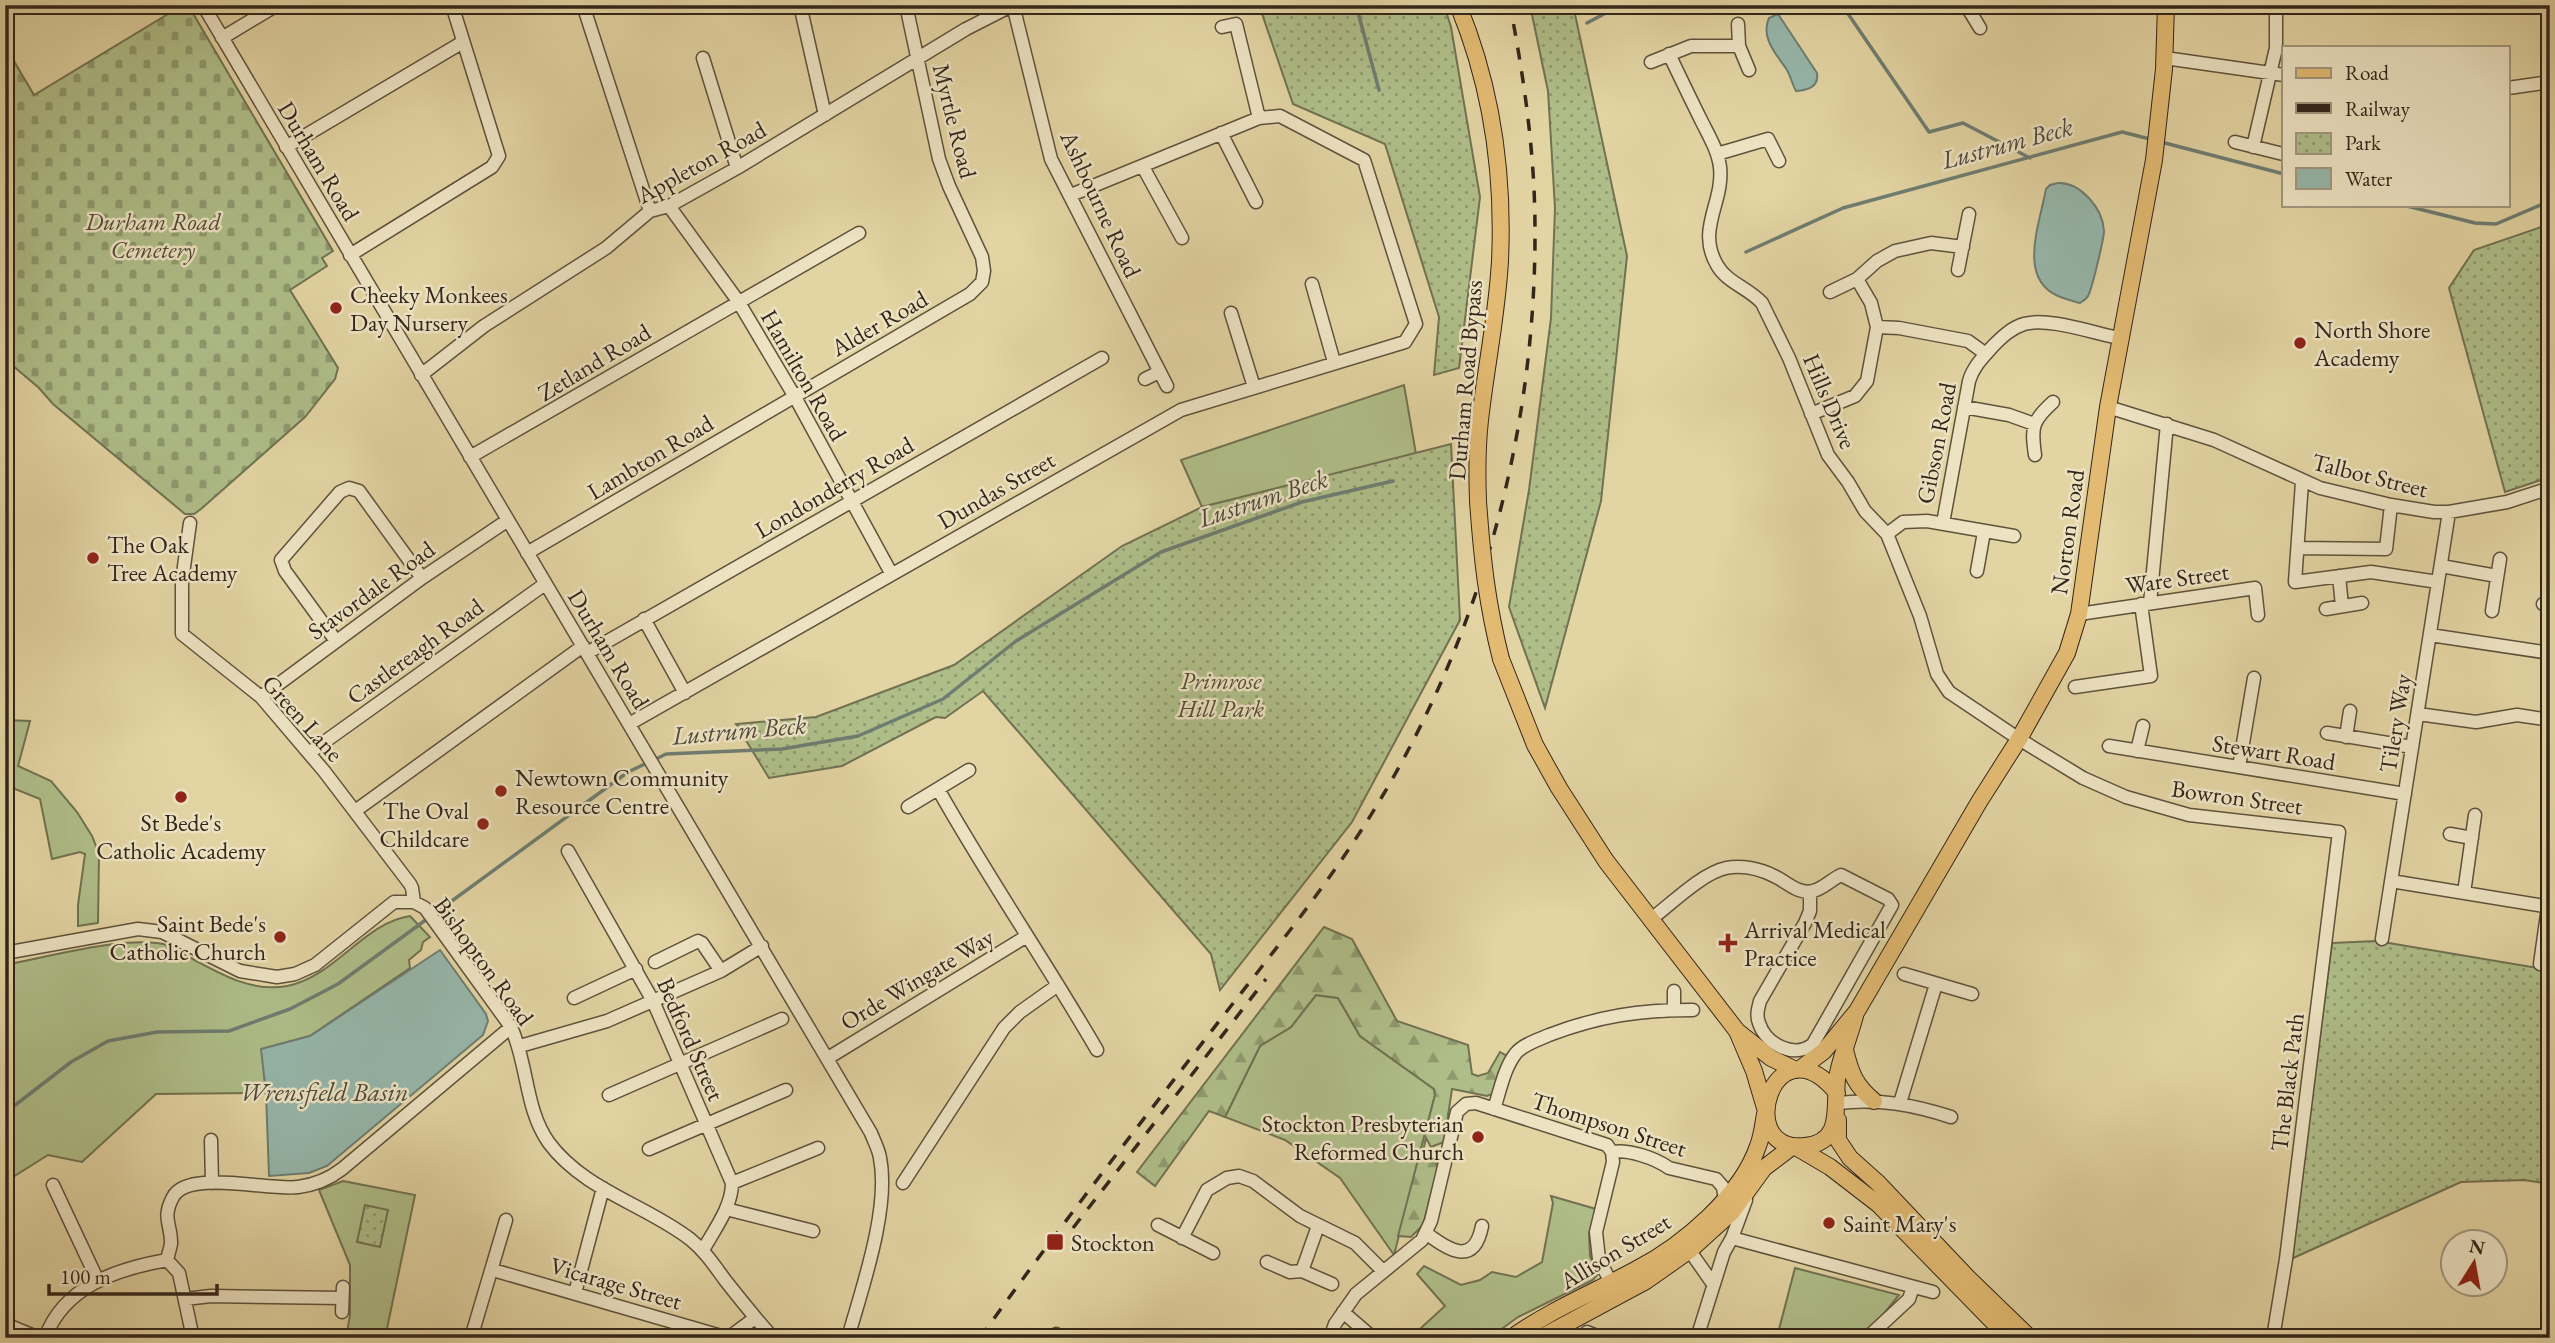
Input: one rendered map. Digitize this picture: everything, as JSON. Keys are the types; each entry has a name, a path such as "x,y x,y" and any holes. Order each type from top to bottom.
{"main road":[{"name":"Durham Road Bypass","path":"1458,5 1487,94 1498,157 1500,263 1479,424 1478,500 1482,562 1489,611 1502,659 1535,745 1565,799 1606,862 1737,1031"},
{"name":"Norton Road","path":"1765,1111 1770,1089 1780,1079 1824,1051 1857,1011 1979,802 2019,739 2067,653 2078,614 2119,338 2157,137 2165,58 2166,5"},
{"name":"Norton Road","path":"1794,1147 1815,1145 1832,1129 1838,1103 1837,1076 1857,1011"},
{"path":"1737,1031 1771,1058 1798,1069 1815,1072 1826,1080 1838,1103 1838,1140 1850,1158 1878,1183 2029,1338"},
{"path":"1737,1031 1754,1070 1772,1132 1782,1143 1830,1167 1878,1204 2008,1338"},
{"path":"1845,1050 1854,1080 1860,1090 1874,1101"},
{"name":"Allison Street","path":"1511,1338 1528,1326 1686,1245 1742,1178 1757,1149 1765,1111"},
{"name":"Allison Street","path":"1540,1338 1646,1281 1686,1245 1732,1212 1764,1168 1794,1147"}],"street":[{"name":"Durham Road","path":"203,5 871,1133 880,1157 882,1181 878,1221 848,1338"},
{"path":"222,38 277,5"},
{"path":"350,255 492,167 499,156 452,5"},
{"path":"583,5 650,211"},
{"path":"800,5 825,115"},
{"name":"Myrtle Road","path":"906,5 939,159 948,186 982,257 982,282"},
{"name":"Appleton Road","path":"421,375 484,326 606,248 650,211 669,206 737,168 966,29 1013,5"},
{"name":"Ashbourne Road","path":"1013,5 1051,159 1167,386"},
{"path":"1966,5 1981,27"},
{"path":"2253,147 2277,73 2276,5"},
{"path":"1071,195 1259,118 1236,24 1222,27"},
{"path":"1738,24 1739,46 1749,71"},
{"path":"286,147 463,41"},
{"path":"1651,62 1691,46 1739,46"},
{"name":"Hills Drive","path":"1670,54 1717,154 1720,179 1707,234 1708,244 1718,268 1762,303 1832,462 1865,511 1886,534 1916,606 1940,680 1956,697 2019,739"},
{"path":"703,58 737,168"},
{"path":"2165,58 2277,73"},
{"path":"2510,88 2550,82"},
{"name":"Dundas Street","path":"629,724 1181,410 1405,342 1416,324 1364,160 1280,116 1259,118"},
{"path":"1221,133 1256,202"},
{"path":"1717,154 1768,139 1779,161"},
{"path":"2235,142 2282,154"},
{"path":"1143,167 1182,238"},
{"name":"Hamilton Road","path":"669,206 738,301 795,397 891,573"},
{"path":"1958,270 1969,214"},
{"name":"Zetland Road","path":"470,457 859,233"},
{"path":"1830,292 1857,279 1877,261 1895,251 1931,243 1962,247"},
{"path":"1811,414 1849,399 1864,387 1869,373 1877,327 1871,303 1857,279"},
{"name":"Alder Road","path":"795,397 970,294 982,282"},
{"path":"1312,284 1334,362"},
{"path":"1231,313 1254,387"},
{"name":"Gibson Road","path":"1943,523 1971,374 1986,354 2010,331 2031,323 2049,323 2119,338"},
{"path":"1877,327 1899,328 1968,341 1986,354"},
{"name":"Londonderry Road","path":"355,811 585,650 602,644 1102,358"},
{"path":"1145,379 1159,372"},
{"name":"Lambton Road","path":"527,553 795,397"},
{"path":"2035,455 2032,433 2034,424 2053,402"},
{"path":"1964,407 2009,415 2034,424"},
{"name":"Talbot Street","path":"2108,407 2214,440 2319,488 2390,505 2449,513 2507,502 2550,488"},
{"path":"2075,687 2151,676 2145,604 2167,424"},
{"path":"2302,482 2295,582 2371,572 2438,582"},
{"path":"336,641 285,571 281,560 340,492 349,488 359,491 422,578"},
{"path":"2298,548 2386,549 2390,505"},
{"name":"Tilery Way","path":"2382,939 2449,513"},
{"name":"Stavordale Road","path":"261,697 422,578 508,520"},
{"name":"Gibson Road","path":"1886,534 1909,521 1943,523 2014,536"},
{"name":"Green Lane","path":"190,523 182,581 182,634 261,697 355,811 412,888 419,905"},
{"path":"1978,571 1983,531"},
{"path":"2492,611 2500,559"},
{"path":"2441,566 2497,576"},
{"path":"2339,576 2342,606"},
{"name":"Castlereagh Road","path":"309,753 545,584"},
{"name":"Ware Street","path":"2078,614 2255,588 2258,615"},
{"path":"2326,609 2362,603"},
{"path":"644,619 685,693"},
{"path":"2430,635 2550,653"},
{"path":"2239,768 2254,678"},
{"path":"2346,737 2350,711"},
{"path":"2418,714 2476,722 2516,715 2550,720"},
{"path":"2137,751 2143,726"},
{"path":"2327,733 2412,747"},
{"name":"Bowron Street","path":"2019,739 2083,778 2126,797 2189,816 2339,832"},
{"name":"Stewart Road","path":"2109,746 2405,794"},
{"path":"908,807 969,770"},
{"name":"Orde Wingate Way","path":"938,789 976,857 1097,1050"},
{"path":"2464,893 2475,815"},
{"name":"The Black Path","path":"2273,1338 2288,1245 2339,832"},
{"path":"2450,834 2472,838"},
{"name":"Bedford Street","path":"569,851 653,1001 732,1183"},
{"path":"1650,920 1708,875 1726,868 1749,867 1773,875 1796,889 1810,892 1841,875 1888,899 1892,905 1813,1044 1798,1052 1790,1051 1765,1035 1757,1013 1760,1001 1805,923 1810,911 1810,892"},
{"path":"2391,881 2549,907 2540,964"},
{"name":"Bishopton Road","path":"5,953 138,929 162,932 240,971 277,977 295,974 315,965 394,902 419,905 437,923 511,1027 520,1046 535,1116 548,1142 565,1161 603,1188 674,1228 703,1250 773,1338"},
{"name":"Orde Wingate Way","path":"828,1058 1027,936"},
{"path":"655,962 698,942 702,943 720,971"},
{"path":"520,1046 604,1022 720,971 762,946"},
{"path":"574,998 636,969"},
{"path":"1904,974 1972,994"},
{"path":"1900,1103 1936,984"},
{"path":"903,1182 1004,1028 1020,1012 1058,985"},
{"path":"1674,991 1674,1010"},
{"path":"1494,1108 1507,1069 1517,1052 1532,1042 1584,1022 1616,1014 1650,1010 1693,1010"},
{"path":"609,1095 782,1019"},
{"path":"167,1260 171,1245 167,1215 172,1198 184,1186 212,1182 285,1188 326,1179 342,1169 511,1027"},
{"path":"649,1149 786,1090"},
{"name":"Thompson Street","path":"1426,1233 1457,1112 1466,1104 1476,1103 1494,1108 1607,1146 1612,1152 1622,1150 1669,1168 1716,1179 1723,1187 1725,1200"},
{"path":"1838,1103 1900,1103 1951,1117"},
{"path":"211,1139 212,1182"},
{"path":"703,1250 726,1209 732,1193 732,1183 818,1148"},
{"path":"1611,1283 1599,1259 1596,1232 1613,1162 1612,1152"},
{"path":"1182,1238 1207,1190 1227,1178 1239,1176 1253,1181 1300,1216 1354,1242 1383,1272"},
{"path":"53,1185 98,1281"},
{"path":"1698,1338 1724,1252 1751,1187"},
{"path":"575,1293 603,1188"},
{"path":"726,1209 813,1231"},
{"path":"471,1338 506,1220"},
{"path":"1158,1226 1213,1253"},
{"path":"1302,1272 1318,1226"},
{"path":"1330,1338 1356,1294 1422,1240 1426,1233 1446,1248 1460,1252 1471,1249 1479,1240 1482,1226"},
{"path":"1732,1238 1933,1292"},
{"path":"1686,1245 1713,1284"},
{"path":"45,1338 67,1302 98,1281 121,1270 167,1260"},
{"path":"167,1260 179,1273 193,1338"},
{"path":"1267,1262 1332,1284"},
{"name":"Vicarage Street","path":"493,1270 728,1338"},
{"path":"1867,1338 1909,1299 1913,1287"},
{"path":"185,1299 342,1293 342,1312"},
{"path":"1343,1312 1373,1338"},
{"path":"728,1338 755,1318"},
{"path":"5,1324 39,1338"},
{"path":"1587,1332 1602,1338"}],"green space":[{"name":"Durham Road Cemetery","path":"183,5 188,5 333,251 322,258 327,266 290,290 338,368 335,379 305,417 194,514 185,514 53,404 5,359 5,46 34,95"},
{"path":"1259,5 1444,5 1451,27 1480,197 1459,368 1434,375 1439,317 1385,144 1293,104"},
{"path":"1530,5 1573,5 1627,256 1601,501 1545,708 1509,607 1529,490 1551,318 1555,208 1548,91"},
{"path":"2550,224 2550,477 2505,492 2449,288 2474,250"},
{"path":"1404,385 1416,454 1202,507 1181,460"},
{"name":"Primrose Hill Park","path":"1451,444 1460,620 1352,822 1220,990 1211,954 983,691 945,718 936,717 842,766 769,778 736,724 816,717 954,665 1122,546 1202,507"},
{"path":"5,720 30,721 18,766 51,781 77,812 92,836 99,854 98,923 78,926 85,854 80,852 52,859 40,799 10,787 12,781 5,779"},
{"path":"410,916 430,937 423,942 421,950 409,960 410,968 310,1036 262,1049 266,1093 156,1094 82,1162 48,1155 5,1182 5,965 85,948 147,942 169,946 247,984 260,987 287,986 320,972 378,929"},
{"path":"1324,927 1352,939 1397,1021 1468,1045 1472,1074 1478,1076 1488,1073 1500,1052 1507,1056 1492,1094 1487,1096 1452,1089 1444,1142 1431,1147 1426,1138 1422,1156 1431,1154 1438,1167 1423,1225 1411,1237 1398,1236 1435,1095 1434,1089 1360,1036 1338,998 1316,995 1291,1027 1260,1046 1225,1117 1209,1111 1155,1186 1137,1172"},
{"path":"2377,941 2544,969 2550,943 2550,1184 2524,1180 2461,1182 2291,1259 2332,943"},
{"path":"1316,995 1338,998 1360,1036 1434,1089 1435,1095 1394,1255 1340,1178 1285,1140 1225,1117 1260,1046 1291,1027"},
{"path":"343,1181 415,1195 385,1338 346,1338 350,1315 350,1265 319,1190"},
{"path":"1551,1196 1596,1209 1589,1234 1590,1256 1598,1274 1593,1280 1518,1317 1489,1338 1410,1338 1445,1306 1417,1274 1424,1266 1461,1285 1480,1280 1492,1272 1516,1277 1542,1262 1553,1203"},
{"path":"365,1205 388,1210 380,1247 357,1242"},
{"path":"1795,1268 1899,1295 1882,1316 1858,1338 1777,1337"}],"water":[{"path":"1778,14 1817,73 1816,82 1808,89 1796,91 1768,39 1769,18"},
{"path":"2058,183 2074,187 2089,198 2103,222 2098,264 2087,297 2080,303 2058,296 2045,288 2035,263 2036,233 2046,189"},
{"name":"Wrensfield Basin","path":"440,950 486,1014 488,1021 483,1035 327,1166 309,1173 269,1176 266,1093 261,1049 310,1036"}],"waterway":[{"path":"1356,5 1379,90"},
{"path":"1587,23 1621,5"},
{"path":"1842,5 1929,132 1963,123 2030,158"},
{"name":"Lustrum Beck","path":"1746,252 1843,208 2122,132 2150,139"},
{"name":"Lustrum Beck","path":"2161,142 2282,173"},
{"name":"Lustrum Beck","path":"2407,206 2475,223 2496,224 2550,201"},
{"name":"Lustrum Beck","path":"654,760 666,754 782,749 858,736 943,699 1016,641 1161,552 1302,502 1393,481"},
{"name":"Lustrum Beck","path":"434,914 628,772 647,763"},
{"name":"Lustrum Beck","path":"5,1113 71,1062 108,1041 157,1032 229,1031 290,1009 338,984 427,919"}],"railway":[{"path":"980,1338 1068,1218 1346,854 1419,730 1450,663 1476,593 1514,450 1526,377 1533,303 1535,229 1531,144 1510,5"},
{"path":"1073,1228 1266,979"}],"place":[{"name":"Cheeky Monkees Day Nursery","path":"336,308"},
{"name":"North Shore Academy","path":"2300,343"},
{"name":"The Oak Tree Academy","path":"93,558"},
{"name":"Newtown Community Resource Centre","path":"501,791"},
{"name":"St Bede's Catholic Academy","path":"181,797"},
{"name":"The Oval Childcare","path":"483,824"},
{"name":"Saint Bede's Catholic Church","path":"280,937"},
{"name":"Arrival Medical Practice","path":"1728,943"},
{"name":"Stockton Presbyterian Reformed Church","path":"1478,1137"},
{"name":"Saint Mary's","path":"1829,1223"},
{"name":"Stockton","path":"1055,1242"}]}
